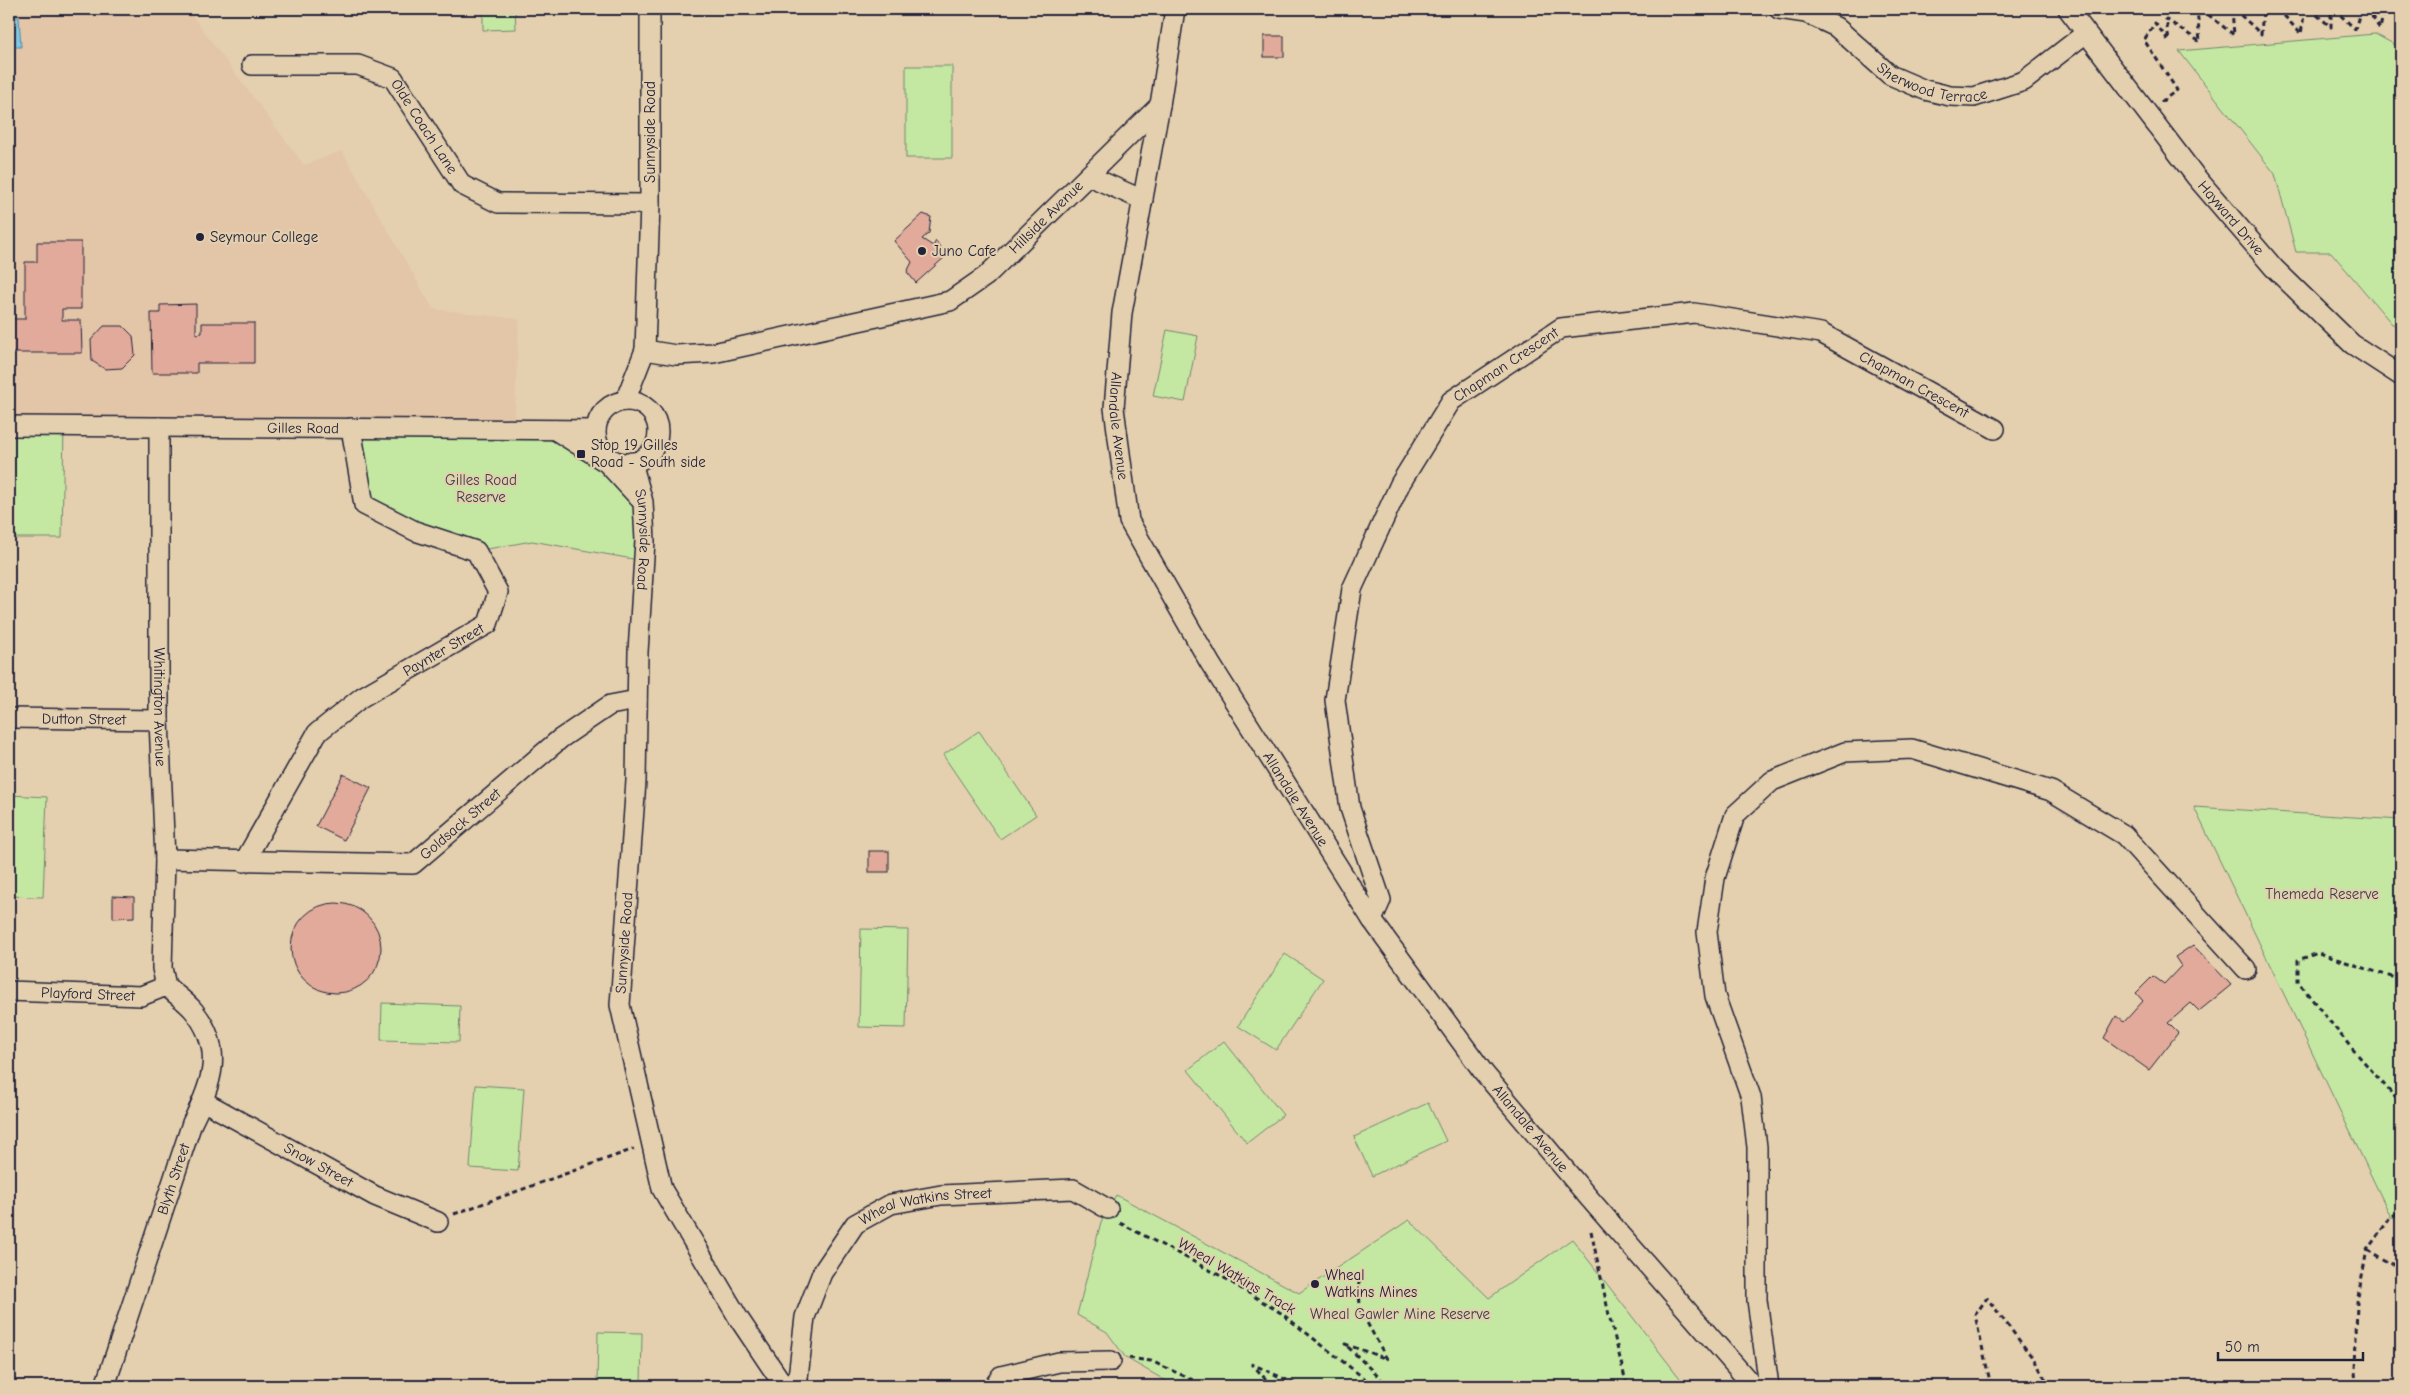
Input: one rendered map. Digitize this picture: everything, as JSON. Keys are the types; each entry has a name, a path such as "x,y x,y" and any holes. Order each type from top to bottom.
{"street":[{"name":"Sunnyside Road","path":"625,401 645,350 650,204 650,9"},
{"path":"1160,105 1175,9"},
{"name":"Sherwood Terrace","path":"1779,9 1806,14 1836,28 1890,75 1926,90 1950,96 1974,97 2024,81 2086,33"},
{"name":"Hayward Drive","path":"2068,9 2196,177 2274,268 2352,344 2401,376"},
{"name":"Olde Coach Lane","path":"252,65 358,65 393,78 462,185 498,203 650,204"},
{"name":"Hillside Avenue","path":"645,350 676,355 713,353 950,301 986,276 1160,105"},
{"name":"Allandale Avenue","path":"1160,105 1122,313 1114,408 1129,521 1210,662 1372,920 1484,1073 1589,1198 1753,1386"},
{"path":"1089,176 1143,200"},
{"name":"Chapman Crescent","path":"1372,920 1381,900 1350,808 1335,700 1349,607 1352,589 1400,484 1451,401 1561,328 1694,313 1821,333 1995,429"},
{"path":"625,401 636,402 650,410 657,422 658,430 657,440 649,454 632,462 621,462 607,455 598,442 596,430 603,413 618,402 625,401"},
{"name":"Gilles Road","path":"9,426 596,430"},
{"name":"Whitington Avenue","path":"159,427 159,720 165,859 162,968 166,986"},
{"name":"Paynter Street","path":"244,862 317,733 362,697 488,624 498,592 476,551 415,531 364,505 350,428"},
{"path":"555,430 607,464 643,502"},
{"name":"Sunnyside Road","path":"632,462 643,502 646,541 638,652 636,780 620,1006 662,1189 739,1319 784,1386"},
{"name":"Goldsack Street","path":"165,859 413,864 560,739 610,705 637,700"},
{"name":"Dutton Street","path":"9,718 159,720"},
{"path":"1769,1386 1757,1300 1756,1147 1751,1097 1715,996 1707,932 1715,878 1735,815 1772,781 1845,752 1912,749 2051,791 2124,835 2246,969"},
{"name":"Playford Street","path":"9,992 141,996 166,986"},
{"name":"Blyth Street","path":"105,1386 192,1122 203,1101 214,1066 208,1034 194,1011 166,986"},
{"name":"Snow Street","path":"203,1101 375,1196 438,1222"},
{"name":"Wheal Watkins Street","path":"797,1386 805,1317 822,1273 855,1224 891,1204 941,1195 1074,1189 1108,1209"},
{"path":"994,1386 1001,1376 1059,1362 1111,1361"}],"path":[{"path":"2147,113 2177,90 2144,40 2155,23 2169,41 2166,19 2200,42 2197,9"},
{"path":"2201,9 2234,35 2233,9"},
{"path":"2233,9 2261,34 2263,9"},
{"path":"2278,9 2300,34 2305,9"},
{"path":"2310,9 2331,27 2333,9"},
{"path":"2333,9 2355,29 2361,9"},
{"path":"2367,9 2380,29 2384,9"},
{"path":"2401,980 2318,953 2298,960 2298,982 2349,1045 2401,1104"},
{"path":"463,1210 628,1152"},
{"name":"Wheal Watkins Track","path":"1108,1209 1123,1226 1163,1244 1281,1313 1374,1386"},
{"path":"2356,1386 2357,1302 2368,1250 2391,1218 2401,1211"},
{"path":"1588,1223 1592,1232 1609,1316 1627,1386"},
{"path":"2368,1250 2401,1269"},
{"path":"1359,1280 1360,1310 1387,1359 1345,1344 1388,1386"},
{"path":"1991,1386 1974,1315 1987,1298 2035,1361 2050,1386"},
{"path":"1111,1361 1126,1358 1151,1361 1206,1386"},
{"path":"1272,1386 1252,1364 1300,1386"}],"shaded area":[{"name":"Seymour College","path":"9,9 187,9 304,165 342,151 433,309 519,319 514,429 9,426"}],"green space":[{"path":"483,9 515,9 516,29 483,30"},
{"path":"2375,34 2401,48 2401,325 2392,324 2331,252 2296,252 2275,174 2179,51"},
{"path":"906,66 952,66 952,158 906,158"},
{"path":"1167,330 1198,336 1185,402 1153,396"},
{"path":"12,426 64,426 62,538 11,538"},
{"name":"Gilles Road Reserve","path":"351,428 597,436 601,448 609,456 614,459 632,462 644,561 532,541 476,551 364,505"},
{"path":"979,731 1036,815 1000,839 943,755"},
{"path":"9,795 47,797 43,897 9,896"},
{"name":"Themeda Reserve","path":"2194,807 2401,820 2401,1218 2391,1217"},
{"path":"861,929 908,930 906,1028 859,1027"},
{"path":"1285,954 1323,979 1276,1050 1238,1026"},
{"path":"382,1003 460,1006 459,1042 381,1040"},
{"path":"1224,1041 1283,1115 1247,1143 1188,1070"},
{"path":"476,1085 524,1088 518,1171 470,1168"},
{"path":"1428,1103 1446,1141 1372,1176 1354,1137"},
{"name":"Wheal Gawler Mine Reserve","path":"1116,1195 1299,1293 1409,1220 1489,1298 1572,1239 1686,1386 1175,1386 1126,1358 1107,1332 1077,1315 1101,1222"},
{"path":"598,1332 642,1333 641,1386 597,1386"}],"water":[{"path":"9,17 19,17 21,47 9,47"}],"building":[{"path":"1264,36 1284,36 1284,57 1264,57"},
{"name":"Juno Cafe","path":"923,214 931,217 929,233 922,239 933,246 936,241 946,256 916,283 907,272 912,262 894,241"},
{"path":"37,242 81,242 81,309 62,309 62,320 81,320 82,353 9,353 9,319 25,319 25,262 37,262"},
{"path":"196,304 196,334 202,333 202,323 254,323 254,363 197,363 197,373 152,373 151,313 160,313 160,305"},
{"path":"104,326 123,326 133,336 135,355 122,368 105,369 92,361 91,340"},
{"path":"343,774 371,788 344,840 316,826"},
{"path":"869,851 889,851 889,872 869,872"},
{"path":"113,896 134,897 134,917 113,918"},
{"path":"336,903 353,907 368,916 377,931 381,948 377,965 368,980 353,989 336,993 319,989 304,980 295,965 291,948 295,931 304,916 319,907"},
{"path":"2193,945 2231,985 2199,1011 2191,1003 2168,1023 2178,1033 2149,1070 2104,1038 2116,1016 2124,1022 2143,1001 2136,993 2153,976 2164,984 2181,966 2175,957"}],"place":[{"name":"Seymour College","path":"200,237"},
{"name":"Juno Cafe","path":"922,251"},
{"name":"Stop 19 Gilles Road - South side","path":"581,454"},
{"name":"Wheal Watkins Mines","path":"1315,1284"}]}
